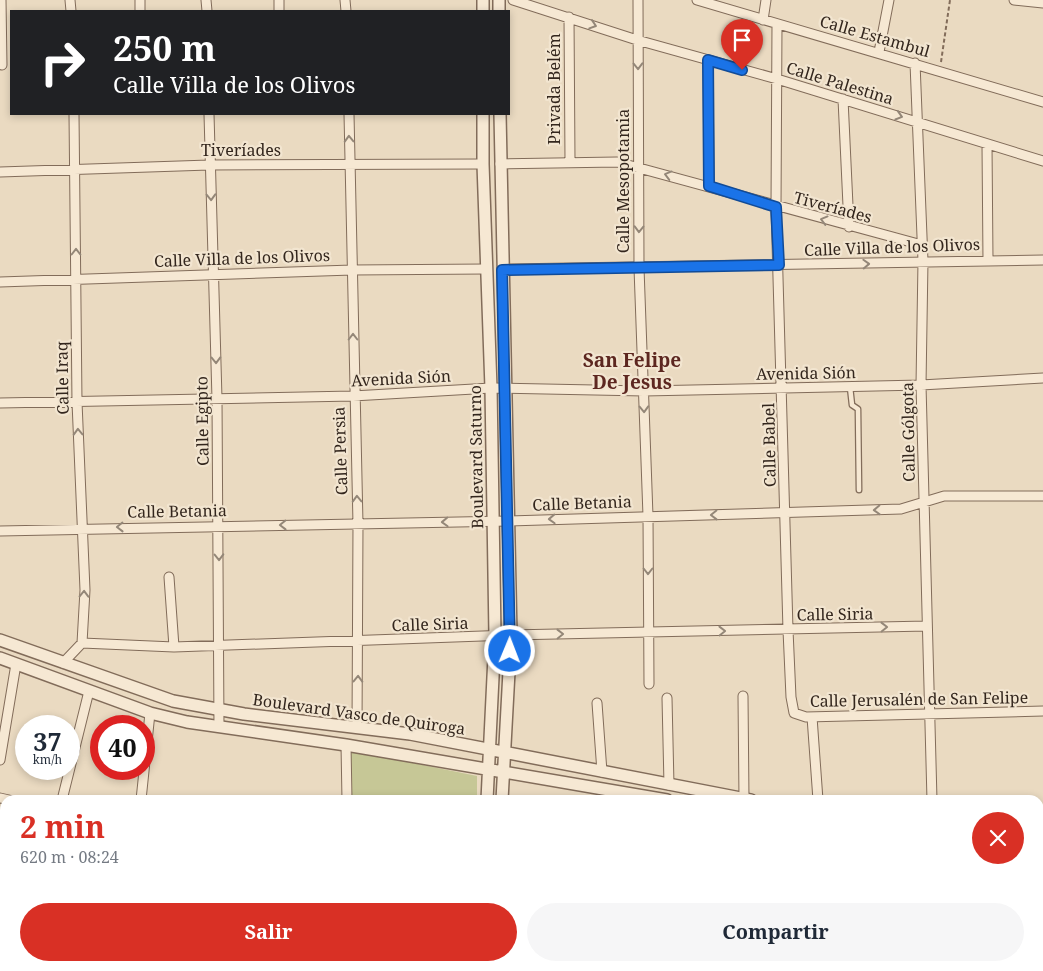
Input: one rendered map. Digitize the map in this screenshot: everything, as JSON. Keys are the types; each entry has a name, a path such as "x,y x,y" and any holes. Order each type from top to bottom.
{"street":[{"path":"1,0 4,65"},
{"name":"Calle Palestina","path":"513,0 637,40 777,79 1043,161"},
{"name":"Calle Mesopotamia","path":"638,0 638,268 648,516 649,684"},
{"name":"Calle Estambul","path":"698,0 1043,102"},
{"path":"763,20 766,0"},
{"path":"879,52 889,0"},
{"path":"1014,0 1043,3"},
{"name":"Privada Belém","path":"569,17 570,161"},
{"name":"Calle Babel","path":"777,24 776,207 788,630 791,697 796,715"},
{"path":"708,60 709,186"},
{"name":"Calle Gólgota","path":"915,63 923,262 921,386 928,714 932,795"},
{"path":"843,99 849,227"},
{"name":"Calle Iraq","path":"74,115 76,170 76,402 85,590 82,643"},
{"name":"Calle Egipto","path":"209,115 217,399 219,727"},
{"name":"Calle Persia","path":"349,115 353,396 358,524 357,728"},
{"name":"Boulevard Saturno","path":"484,115 483,164 491,388 495,636 487,795"},
{"name":"Boulevard Saturno","path":"500,115 511,635 502,795"},
{"path":"987,145 988,260"},
{"name":"Tiveríades","path":"500,164 570,161 617,162 922,246"},
{"name":"Tiveríades","path":"0,172 209,165 483,164"},
{"name":"Calle Villa de los Olivos","path":"502,270 1043,260"},
{"name":"Calle Villa de los Olivos","path":"0,282 352,270 486,269"},
{"name":"Avenida Sión","path":"0,403 353,396 491,388 644,391 921,386 1043,378"},
{"name":"Calle Betania","path":"0,530 509,521 785,513 901,509 944,496 1043,496"},
{"path":"169,577 174,647"},
{"name":"Calle Siria","path":"82,643 174,647 358,642 511,635 927,626"},
{"name":"Boulevard Vasco de Quiroga","path":"0,640 173,702 220,710 410,734 505,754 725,795"},
{"path":"62,663 82,643"},
{"name":"Boulevard Vasco de Quiroga","path":"0,658 150,713 219,727 346,745 639,795"},
{"path":"0,760 16,664"},
{"path":"63,795 89,691"},
{"path":"743,696 748,795"},
{"path":"667,698 669,785"},
{"path":"597,702 602,772"},
{"name":"Calle Jerusalén de San Felipe","path":"796,715 812,717 1043,711"},
{"path":"142,795 150,713"},
{"path":"812,717 818,795"},
{"path":"346,745 346,795"}],"lane":[{"path":"850,387 852,405 858,409 859,490"}],"path":[{"path":"939,70 950,0"}],"green space":[{"path":"349,750 477,776 477,795 349,795"}],"district":[{"name":"San Felipe De Jesus","path":"632,371"}],"route":[{"path":"510,651 509,521 502,270 779,265 776,207 709,186 708,60 742,70"}]}
